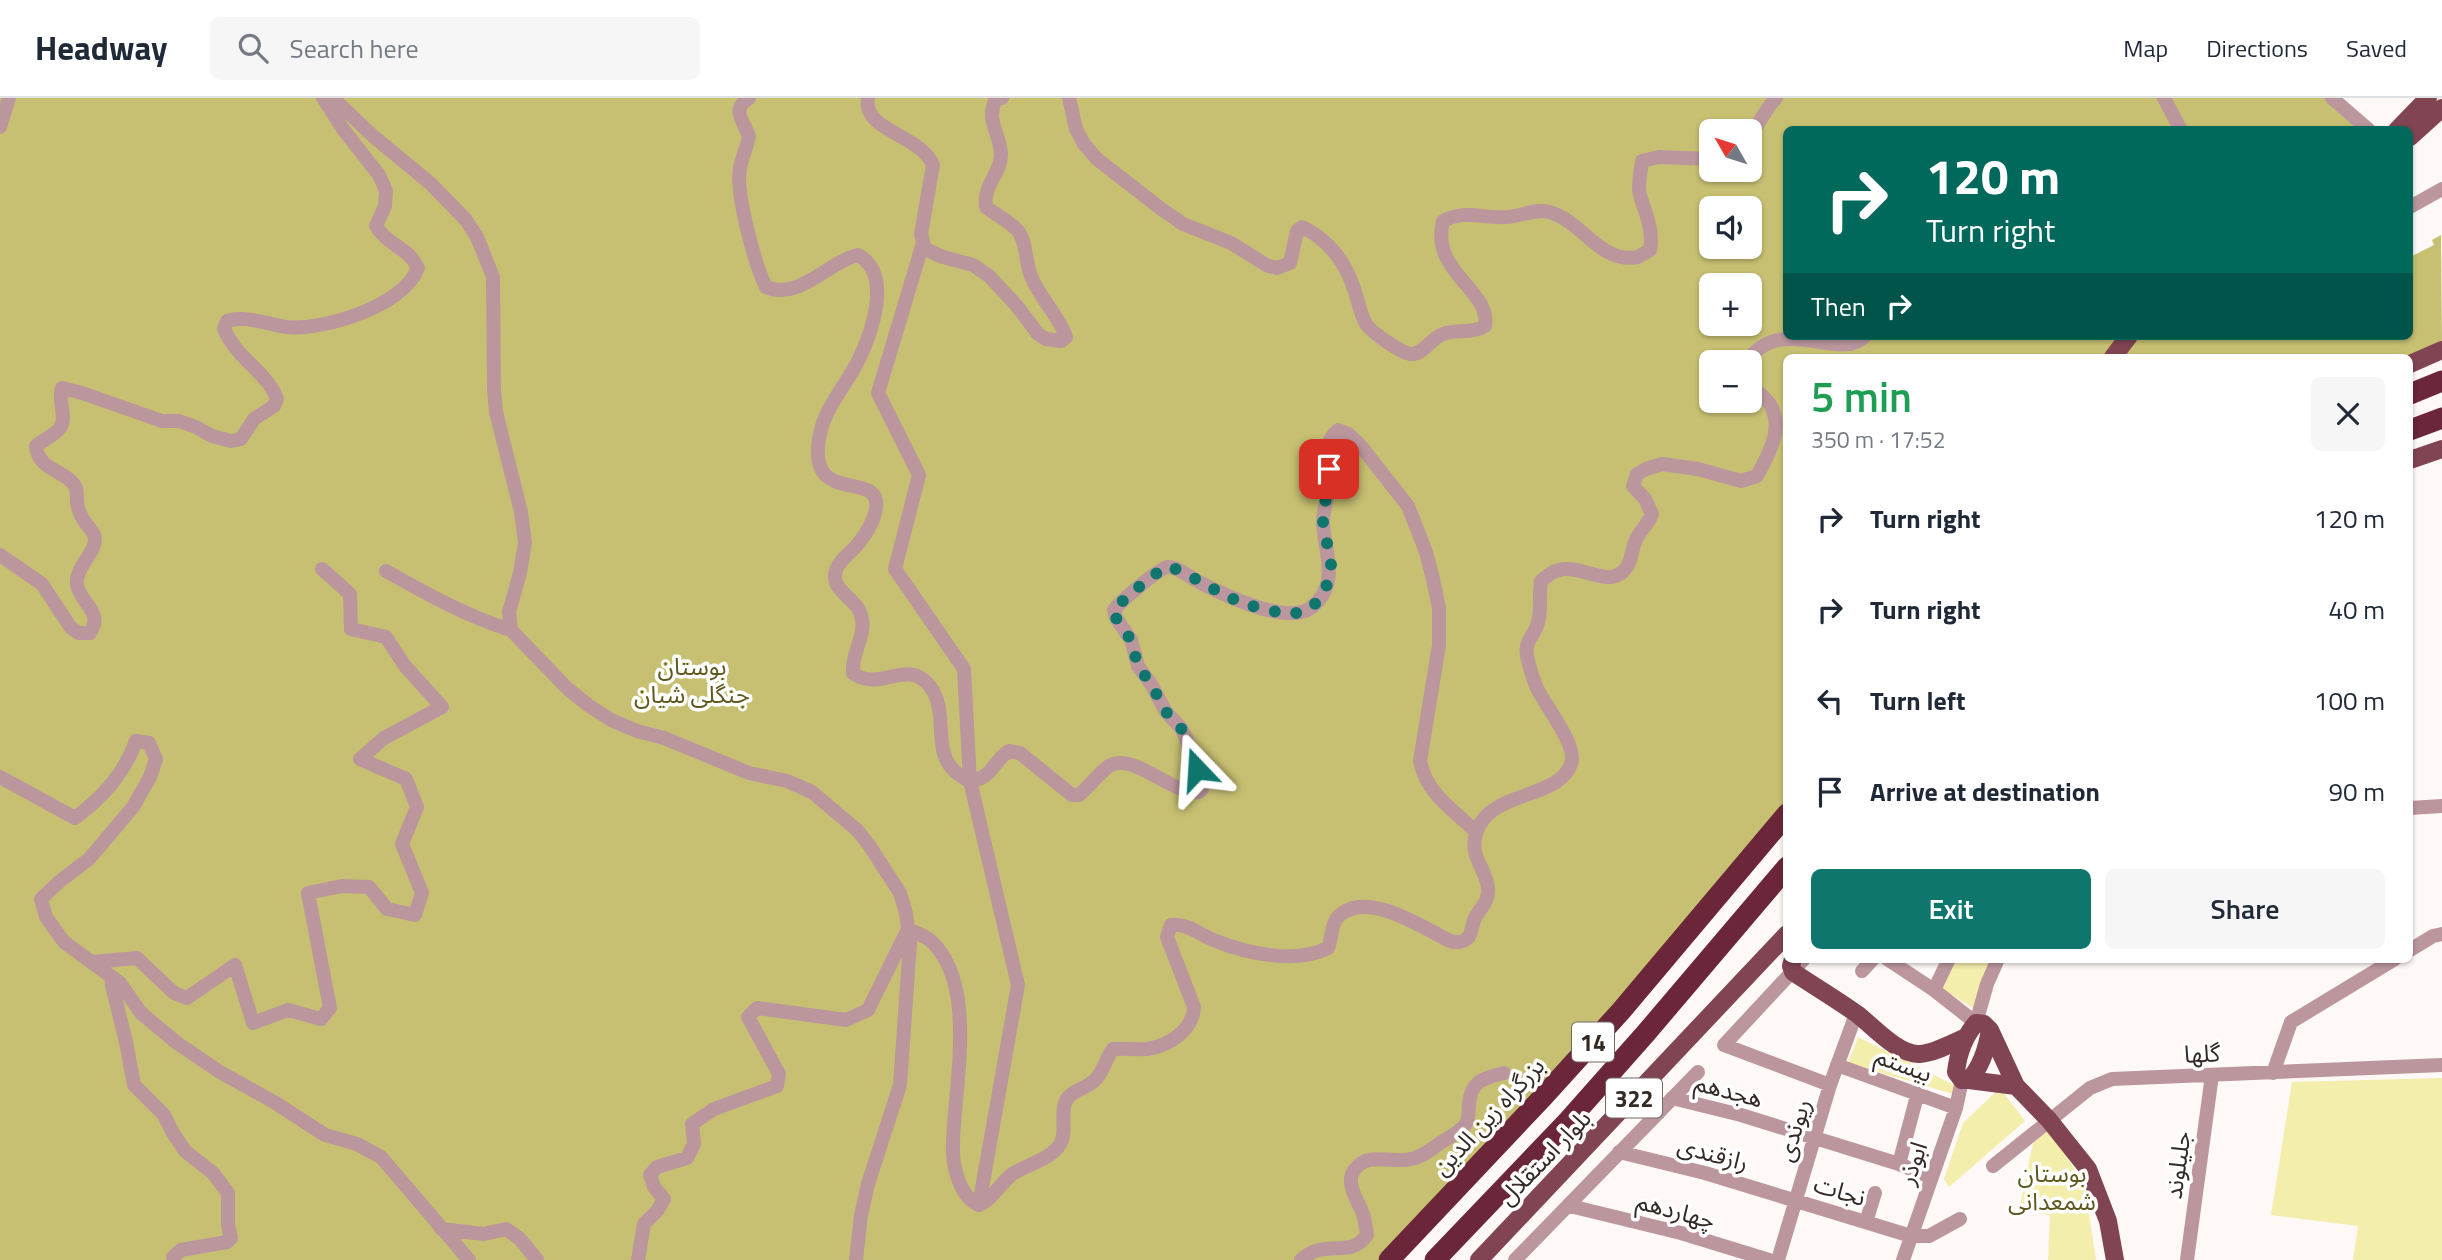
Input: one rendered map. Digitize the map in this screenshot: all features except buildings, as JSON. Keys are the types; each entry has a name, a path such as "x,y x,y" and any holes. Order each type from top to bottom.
{"highway":[{"path":"2413,393 2442,381"},
{"path":"2413,429 2442,418"},
{"name":"بزرگراه زین الدین","path":"1389,1260 1621,1011 1783,819"},
{"name":"14","path":"1435,1260 1620,1063 1783,872"}],"main road":[{"path":"2401,126 2428,98"},
{"path":"2413,134 2442,108"},
{"path":"2115,354 2126,340"},
{"path":"2413,363 2442,350"},
{"path":"2413,459 2442,449"},
{"name":"بلوار استقلال","path":"1479,1260 1783,938"},
{"name":"بلوار استقلال","path":"1492,1260 1783,953"},
{"path":"1797,963 1856,1014 1909,1053 1930,1051 1977,1030"},
{"path":"1977,1030 1958,1058 1956,1072 1965,1080 2016,1086"},
{"path":"1965,1080 1976,1072 1988,1045 1977,1030"},
{"path":"1977,1030 2016,1086 2049,1120 2088,1169 2108,1221 2115,1260"}],"street":[{"path":"0,127 9,98"},
{"path":"0,555 42,584 72,628 79,633 90,633 95,625 95,616 77,584 79,569 94,544 94,535 82,521 76,504 78,493 75,484 41,461 36,446 60,428 63,416 59,396 62,388 162,421 179,421 212,436 231,441 241,439 254,419 274,406 277,399 273,388 248,364 229,340 224,329 227,321 236,318 287,327 339,321 377,305 414,280 418,268 413,257 387,240 376,226 385,206 386,191 379,175 323,98"},
{"path":"330,98 431,184 466,220 477,237 490,268 493,277 496,412 521,512 525,543 509,612 510,630"},
{"path":"749,98 741,103 738,109 749,136 740,168 740,186 757,269 766,287 776,292 789,290 848,257 858,255 869,260 876,275 877,302 868,333 859,359 823,424 819,443 819,460 824,474 839,485 865,487 875,496 877,504 872,522 858,545 837,568 835,578 839,589 859,609 863,623 863,631 852,663 853,673 864,680 917,675 926,682 939,704 942,752 952,769 970,781 984,778 1009,751 1020,753 1072,794 1079,795 1107,767 1115,764 1130,765 1181,790 1192,792 1202,789 1203,781 1186,738 1181,728 1166,712 1138,666 1131,640 1116,618 1114,610 1121,601 1141,588 1155,572 1168,567 1181,571 1236,601 1284,612 1298,613 1311,608 1324,593 1331,565 1323,520 1330,482 1326,453 1329,438 1338,430 1348,434 1360,445 1408,506 1426,552 1438,608 1439,645 1420,761 1423,775 1432,792 1476,832"},
{"path":"868,98 867,107 874,120 921,148 933,165 921,234 925,249 973,265 989,276 1038,334 1046,339 1061,341 1066,337 1058,316 1039,294 1030,275 1022,238 1017,229 986,207 987,188 1000,163 1001,150 991,123 992,106 996,99 1002,98"},
{"path":"1069,98 1076,129 1097,159 1183,224 1231,243 1268,266 1277,268 1290,263 1297,231 1303,227 1313,231 1331,247 1348,272 1366,325 1404,352 1413,354 1420,352 1444,334 1478,330 1485,326 1483,307 1456,274 1444,254 1441,238 1443,222 1460,215 1503,218 1549,212 1571,225 1608,254 1639,257 1650,250 1651,243 1645,205 1640,194 1642,161 1659,157 1699,159"},
{"path":"1762,119 1776,98"},
{"path":"2164,98 2179,126"},
{"path":"2332,98 2364,126"},
{"path":"2413,205 2442,189"},
{"path":"923,243 878,393 919,475 895,569 964,669 970,781 1018,985 979,1205"},
{"path":"1756,350 1783,339"},
{"path":"1813,340 1845,344 1860,340"},
{"path":"908,929 930,940 937,948 949,965 955,986 960,1047 954,1156 963,1189 971,1201 979,1205 989,1201 1008,1177 1055,1151 1062,1142 1064,1104 1071,1094 1096,1080 1113,1049 1148,1049 1164,1045 1189,1026 1194,1016 1194,1007 1167,937 1171,925 1182,923 1215,941 1243,950 1281,955 1317,953 1328,948 1335,919 1360,906 1389,911 1450,941 1460,942 1468,938 1472,933 1475,918 1486,903 1489,890 1477,861 1474,840 1480,823 1487,814 1506,802 1554,783 1569,768 1572,761 1572,753 1558,723 1537,689 1527,658 1526,647 1539,618 1541,581 1560,569 1576,569 1608,578 1620,574 1628,565 1635,541 1649,523 1652,514 1645,499 1633,486 1637,474 1646,469 1662,464 1672,465 1741,481 1757,475 1772,447 1776,426 1776,415 1762,396"},
{"path":"92,962 138,958 174,993 187,998 235,965 253,1023 288,1010 321,1018 330,1008 308,894 342,886 369,887 387,909 415,915 422,892 402,844 416,807 406,779 360,759 384,738 442,707 405,666 386,637 351,629 350,594 322,569"},
{"path":"386,571 443,603 510,630 568,689 611,720 749,773 787,781 812,792 844,817 869,845 900,893 906,913 909,959 900,1085 867,1184 856,1260"},
{"path":"0,777 75,818 100,800 131,757 136,741 149,743 156,759 133,807 89,859 41,899 46,917 64,942 120,983 141,1013 177,1043 325,1135 357,1144 381,1157 468,1260"},
{"path":"2413,808 2442,806"},
{"path":"638,1260 644,1224 664,1199 654,1187 650,1175 657,1167 687,1158 694,1144 692,1124 714,1109 777,1087 779,1074 748,1017 757,1008 846,1020 868,1010 908,929"},
{"path":"2413,948 2433,936 2442,934"},
{"path":"1797,963 1724,1045 1830,1085"},
{"path":"1862,971 1869,963"},
{"path":"1893,963 1934,990 1977,1030"},
{"path":"1934,990 1947,963"},
{"path":"1977,1030 1987,984 1996,963"},
{"path":"2273,1073 2291,1022 2388,963"},
{"path":"112,977 134,1085 164,1115 185,1151 213,1173 228,1193 228,1226 231,1238 227,1242 181,1250 173,1257 174,1260"},
{"name":"ریوندی","path":"1777,1260 1830,1085 1856,1014"},
{"name":"بیستم","path":"1837,1065 1956,1108"},
{"name":"گلها","path":"1993,1166 2090,1088 2112,1079 2442,1065"},
{"path":"1515,1260 1698,1072"},
{"path":"1301,1260 1316,1250 1350,1250 1359,1246 1367,1235 1364,1216 1353,1193 1351,1178 1354,1170 1362,1163 1376,1158 1404,1161 1423,1155 1463,1127 1469,1116 1474,1085 1480,1079 1504,1073"},
{"name":"جلیلوند","path":"2187,1260 2212,1075"},
{"name":"ابوذر","path":"1903,1260 1965,1080"},
{"path":"1899,1164 1917,1093"},
{"name":"هجدهم","path":"1672,1098 1741,1115 1899,1164 1930,1177"},
{"name":"رازقندی","path":"1619,1152 1706,1173 1796,1200"},
{"path":"1866,1222 1875,1193"},
{"name":"نجات","path":"1796,1200 1911,1236"},
{"name":"چهاردهم","path":"1570,1206 1681,1233 1769,1260"},
{"path":"1911,1236 1929,1236 1960,1219"},
{"path":"441,1229 484,1234 506,1229 520,1239 537,1260"}],"green space":[{"name":"بوستان جنگلی شیان","path":"0,98 2337,98 2370,126 1783,126 1783,340 2413,340 2413,256 2434,245 2432,240 2441,235 2442,345 2413,356 1783,354 1783,824 1392,1260 0,1260"},
{"path":"1953,963 1991,963 1975,1009 1940,988"},
{"path":"1858,1037 1954,1085 1953,1094 1848,1063"},
{"path":"2442,1078 2442,1260 2353,1260 2358,1226 2271,1215 2292,1082"},
{"path":"2000,1088 2025,1121 1949,1187 1944,1179 1963,1123"},
{"name":"بوستان شمعدانی","path":"2050,1128 2085,1188 2096,1260 2048,1260 2050,1215 2019,1210 2033,1143"}],"route":[{"path":"1197,769 1181,728 1161,705 1138,666 1131,640 1116,618 1114,610 1121,601 1141,588 1155,572 1168,567 1181,571 1236,601 1284,612 1298,613 1311,608 1324,593 1331,565 1323,520 1330,482 1329,469"}]}
